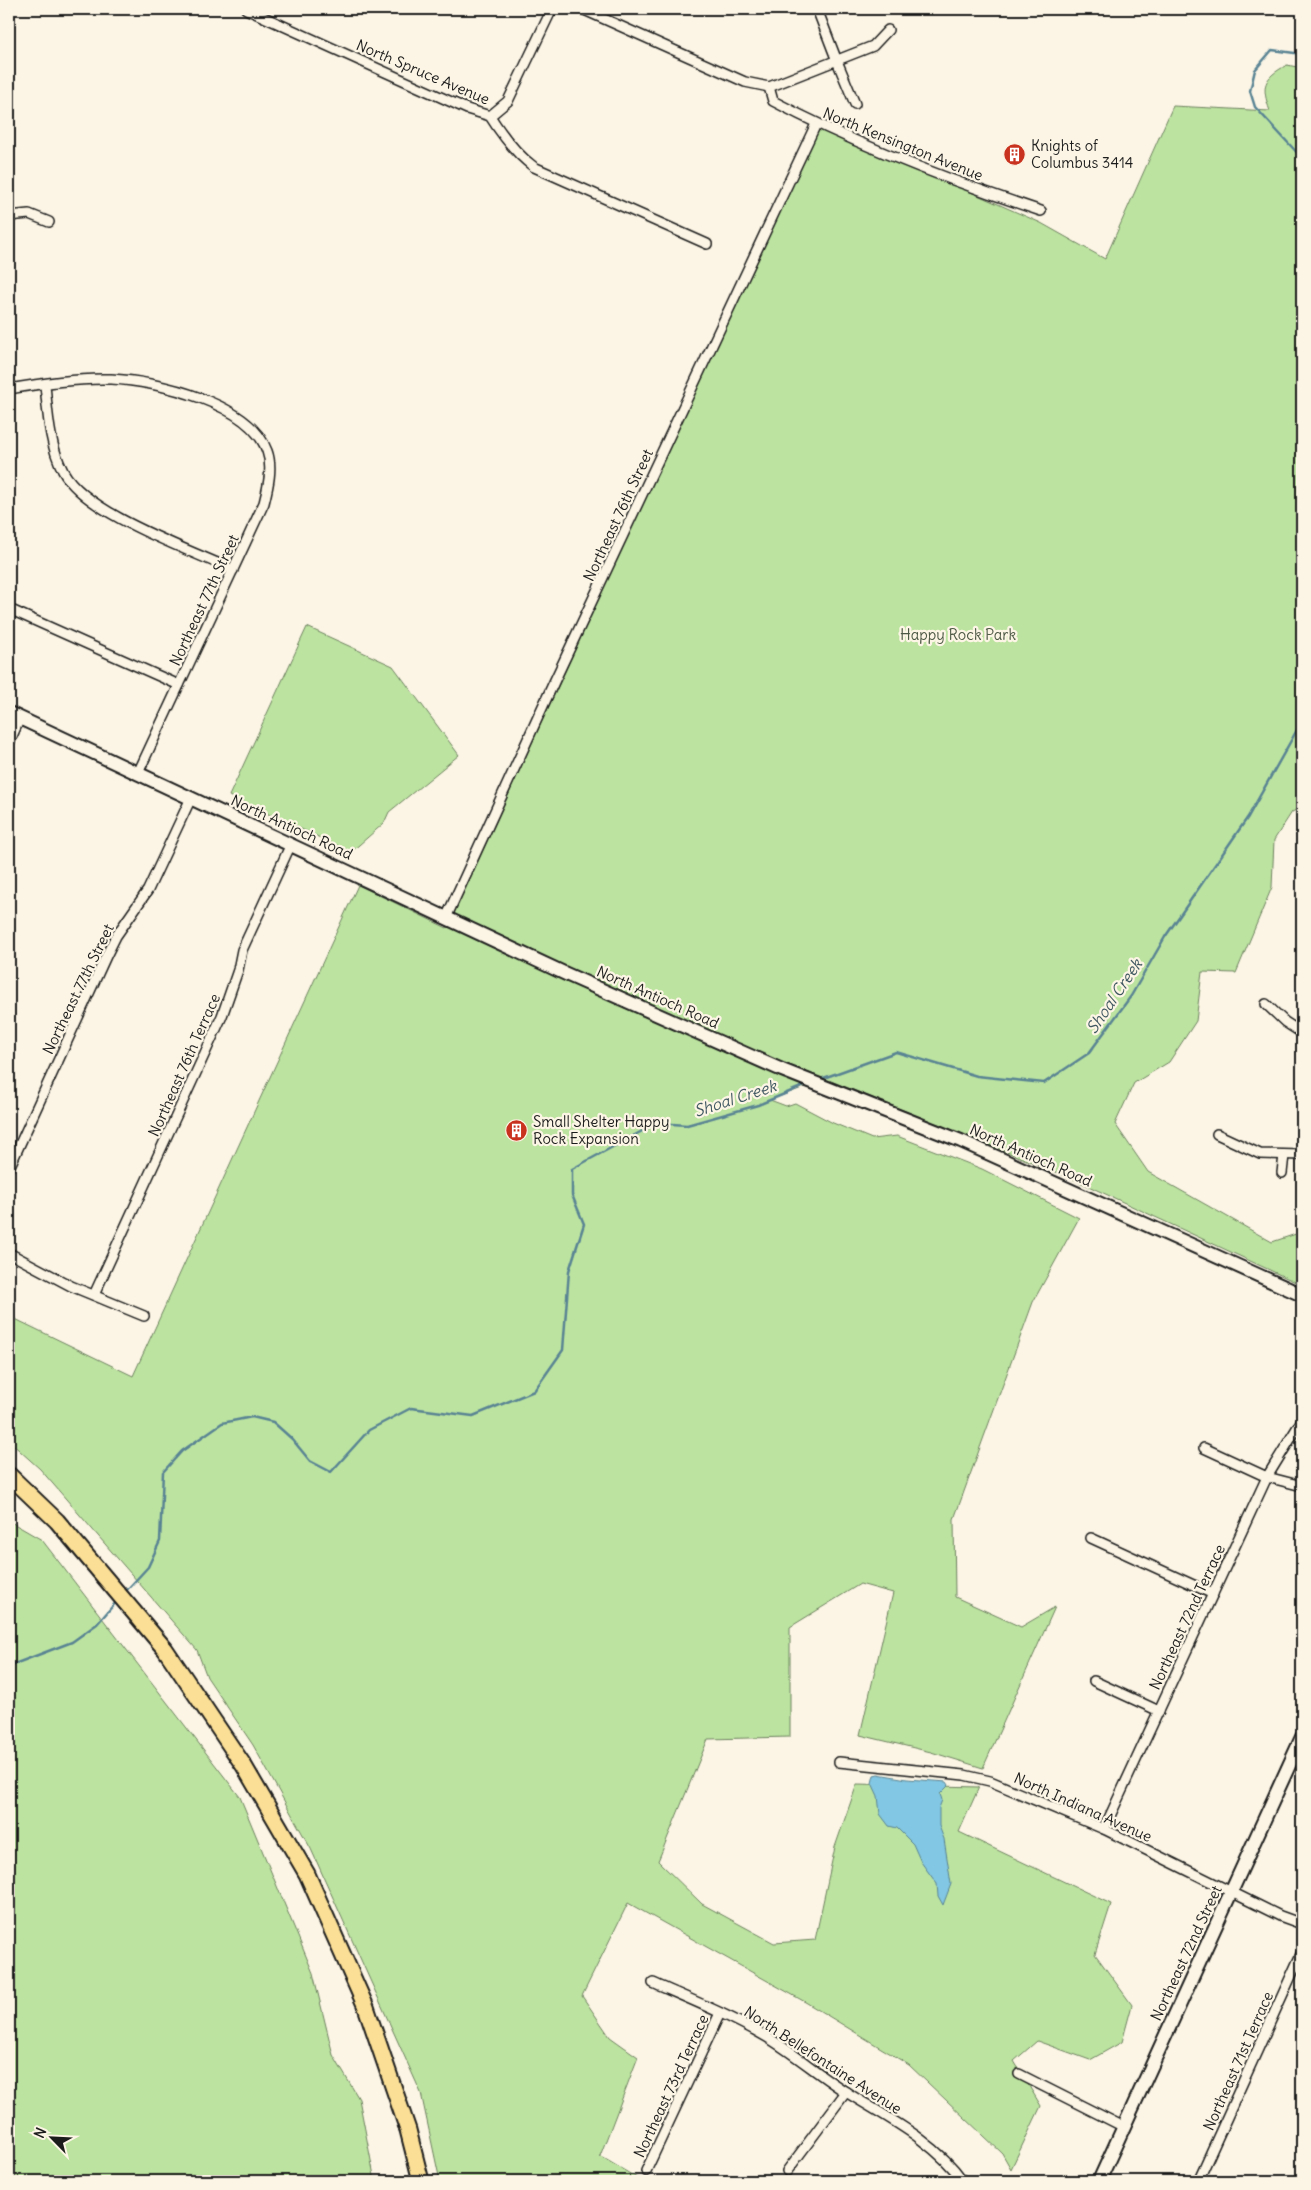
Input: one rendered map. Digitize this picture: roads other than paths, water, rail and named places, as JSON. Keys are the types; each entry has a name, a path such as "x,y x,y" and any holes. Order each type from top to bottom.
{"main road":[{"path":"9,1476 57,1521 165,1649 244,1766 307,1874 366,2007 408,2130 421,2181"}],"street":[{"name":"North Spruce Avenue","path":"246,9 467,109 490,116 501,134 534,167 707,244"},
{"path":"490,116 508,101 552,9"},
{"path":"582,9 745,82 769,87 872,46 888,30"},
{"path":"817,9 836,61 856,104"},
{"name":"North Kensington Avenue","path":"769,87 773,101 816,124 989,194 1041,211"},
{"name":"Northeast 76th Street","path":"446,918 554,682 816,124"},
{"path":"9,216 29,214 49,222"},
{"name":"Northeast 77th Street","path":"9,389 113,379 185,393 221,407 248,423 259,436 268,452 269,482 264,503 138,773"},
{"path":"45,385 49,427 56,454 71,484 85,497 116,518 233,570"},
{"path":"9,609 179,685"},
{"path":"9,743 14,715"},
{"name":"North Antioch Road","path":"14,715 446,918 782,1070 961,1141 1302,1295"},
{"name":"Northeast 77th Street","path":"9,1168 107,954 116,936 148,890 191,798"},
{"name":"Northeast 76th Terrace","path":"94,1296 222,1016 238,970 242,950 291,844"},
{"path":"1266,1004 1285,1022 1302,1032"},
{"path":"1217,1134 1260,1154 1302,1156"},
{"path":"1282,1173 1284,1155"},
{"path":"9,1253 72,1286 144,1316"},
{"name":"Northeast 72nd Terrace","path":"1104,1829 1267,1476 1302,1420"},
{"path":"1204,1448 1267,1476 1302,1486"},
{"path":"1091,1538 1213,1594"},
{"path":"1094,1681 1159,1711"},
{"name":"Northeast 72nd Street","path":"1099,2181 1302,1737"},
{"name":"North Indiana Avenue","path":"839,1762 964,1775 990,1781 1104,1829 1280,1916 1302,1924"},
{"name":"Northeast 71st Terrace","path":"1198,2181 1302,1952"},
{"name":"North Bellefontaine Avenue","path":"654,1984 720,2012 768,2038 920,2140 946,2161 963,2181"},
{"name":"Northeast 73rd Terrace","path":"646,2171 720,2012"},
{"path":"1019,2074 1124,2127"},
{"path":"786,2171 846,2092"}],"water":[{"path":"874,1775 907,1779 947,1782 949,1785 940,1794 942,1800 939,1808 939,1826 944,1839 951,1884 943,1905 938,1896 937,1884 921,1862 913,1844 897,1828 889,1826 880,1814 878,1796 872,1783"}],"waterway":[{"name":"Shoal Creek","path":"1302,54 1272,50 1255,70 1250,91 1255,107 1302,158"},
{"name":"Shoal Creek","path":"818,1080 896,1052 977,1076 1044,1083 1089,1053 1131,996 1165,937 1248,817 1302,721"},
{"name":"Shoal Creek","path":"124,1593 148,1567 160,1541 163,1472 182,1451 222,1423 252,1417 273,1422 292,1439 310,1461 331,1472 369,1430 411,1408 473,1416 534,1391 563,1350 569,1271 584,1224 572,1195 572,1169 657,1123 687,1125 758,1105 806,1085"},
{"name":"Shoal Creek","path":"9,1666 72,1642 97,1624 117,1601"}],"place":[{"name":"Knights of Columbus 3414","path":"1015,154"},
{"name":"Small Shelter Happy Rock Expansion","path":"517,1130"}],"park label":[{"name":"Happy Rock Park","path":"958,634"}]}
